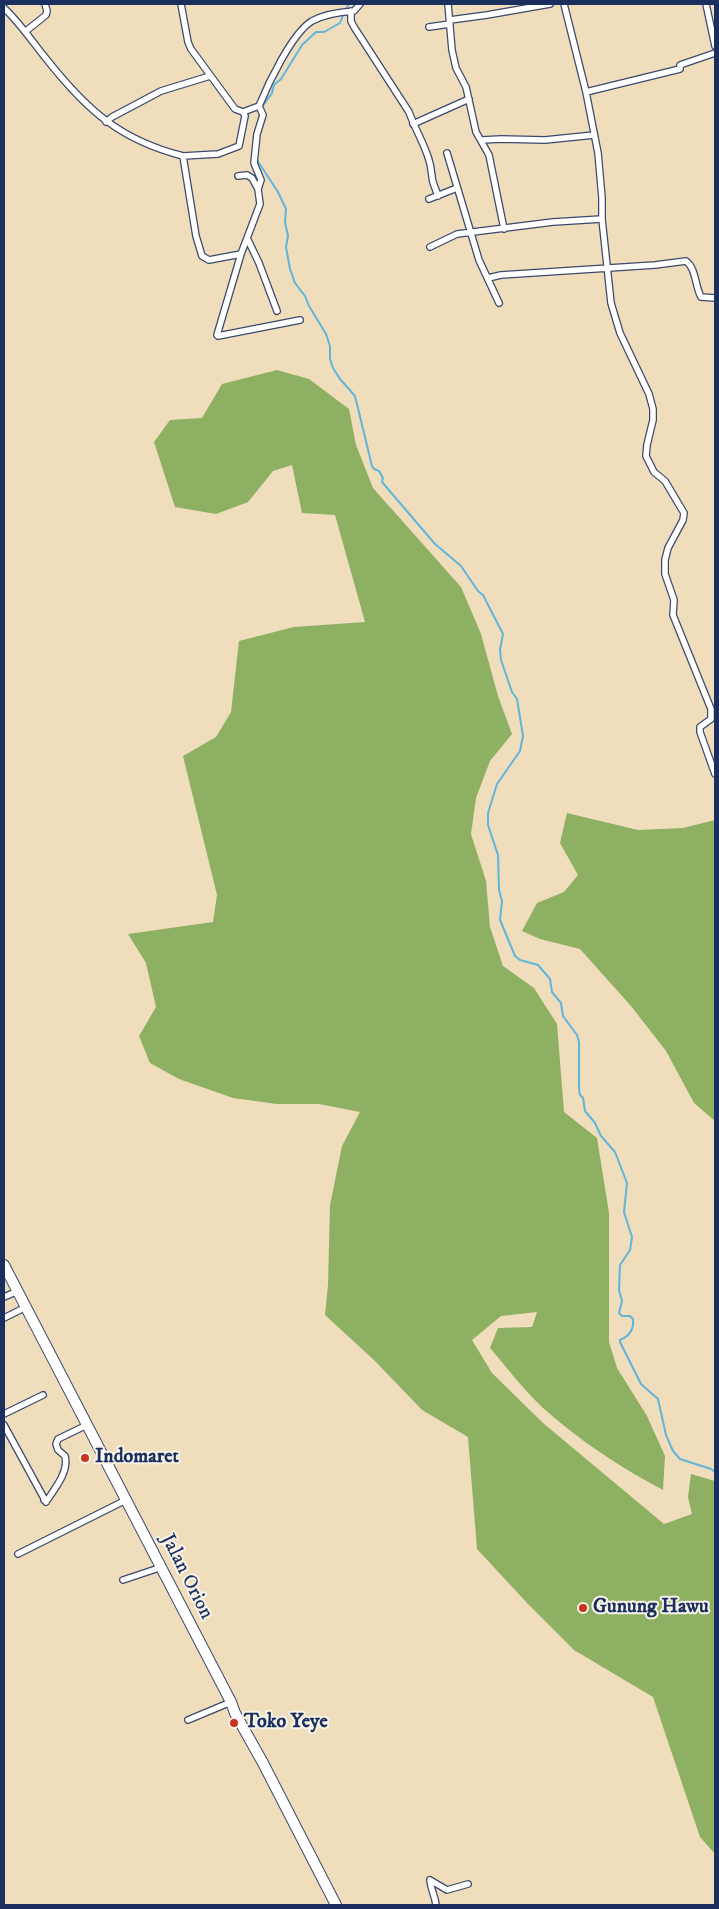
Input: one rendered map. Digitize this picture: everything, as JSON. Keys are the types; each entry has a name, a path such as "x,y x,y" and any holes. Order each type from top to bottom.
{"highway":[{"name":"Jalan Orion","path":"4,1265 162,1566 231,1702 234,1713 263,1763 336,1905"}],"street":[{"path":"26,31 46,15 45,4"},
{"path":"180,4 188,42 210,76 235,109 243,112 259,106"},
{"path":"258,189 261,180 254,163 257,134 263,115 259,106 268,83 289,48 312,21 338,12 354,11 360,4"},
{"path":"448,4 454,59 466,88 476,132 489,155 504,229"},
{"path":"428,27 550,4"},
{"path":"564,4 586,92 598,153 606,269 611,303 628,353 649,394 653,409 654,420 646,456 654,472 665,481 684,513 683,520 666,553 665,574 674,600 672,614 711,709 710,720 700,727 700,732 715,774"},
{"path":"706,4 715,46"},
{"path":"4,8 26,31 80,98 106,122 133,138 183,156 218,154 240,146 245,116 243,112"},
{"path":"348,11 354,27 410,112 413,124 418,131 429,158 431,175 438,196"},
{"path":"586,92 680,69 680,64 715,53"},
{"path":"106,122 160,91 210,76"},
{"path":"413,124 469,99"},
{"path":"482,140 545,140 594,135"},
{"path":"448,153 479,260 499,303"},
{"path":"183,156 196,236 202,256 209,260 242,254"},
{"path":"238,176 249,175 258,189 260,204 242,254 217,336 300,320"},
{"path":"429,199 457,188"},
{"path":"430,247 457,234 553,222 602,219"},
{"path":"248,240 277,311"},
{"path":"488,278 501,275 606,269 686,261 690,264 701,297 715,298"},
{"path":"4,1297 18,1291"},
{"path":"4,1318 26,1308"},
{"path":"4,1414 43,1395"},
{"path":"4,1425 45,1502 60,1481 66,1467 65,1456 58,1450 56,1444 58,1439 88,1424"},
{"path":"18,1554 126,1500"},
{"path":"123,1580 162,1566"},
{"path":"188,1720 231,1702"},
{"path":"436,1905 431,1891 430,1880 447,1890 468,1884"}],"green space":[{"path":"277,370 309,379 349,409 356,445 373,488 461,587 481,634 498,696 512,734 490,761 476,798 471,834 486,881 490,927 503,966 534,988 557,1024 564,1112 597,1138 609,1213 609,1342 617,1368 647,1416 665,1456 663,1490 631,1472 571,1432 529,1394 490,1348 498,1328 532,1327 537,1312 501,1316 472,1340 492,1373 543,1423 664,1524 692,1514 688,1497 691,1474 715,1481 715,1854 700,1837 653,1697 574,1650 477,1549 468,1437 422,1410 375,1361 325,1315 328,1285 330,1205 342,1146 360,1112 319,1104 277,1104 233,1098 179,1079 150,1063 139,1036 156,1007 146,963 128,934 213,922 217,895 183,756 216,737 231,712 239,641 294,627 365,622 335,515 302,513 292,465 273,471 248,502 216,514 175,507 154,442 170,420 202,418 222,384"},
{"path":"567,813 638,830 683,828 715,820 715,1121 694,1103 666,1051 631,1006 580,949 540,939 522,931 537,903 564,892 578,875 560,843"}],"waterway":[{"path":"346,9 349,4"},
{"path":"262,107 272,93 274,85 281,79 302,45 316,32 324,32 340,23 344,13"},
{"path":"257,160 278,192 286,209 285,222 288,236 286,247 290,269 295,283 305,296 326,334 333,368 355,396 372,466 379,471 383,478 382,482 435,544 461,566 478,591 483,595 503,634 500,650 501,660 512,692 517,699 523,736 520,751 497,784 488,813 488,825 498,855 499,890 502,901 500,920 515,956 520,960 538,965 550,979 552,992 561,1003 563,1016 577,1035 579,1042 579,1088 585,1111 595,1123 601,1136 615,1152 627,1183 624,1212 632,1237 630,1250 620,1265 619,1290 622,1301 619,1313 622,1316 630,1316 633,1319 633,1323 631,1332 620,1342 641,1384 658,1399 666,1435 673,1451 680,1459 715,1472"}],"place":[{"name":"Indomaret","path":"85,1458"},
{"name":"Gunung Hawu","path":"583,1608"},
{"name":"Toko Yeye","path":"234,1723"}]}
